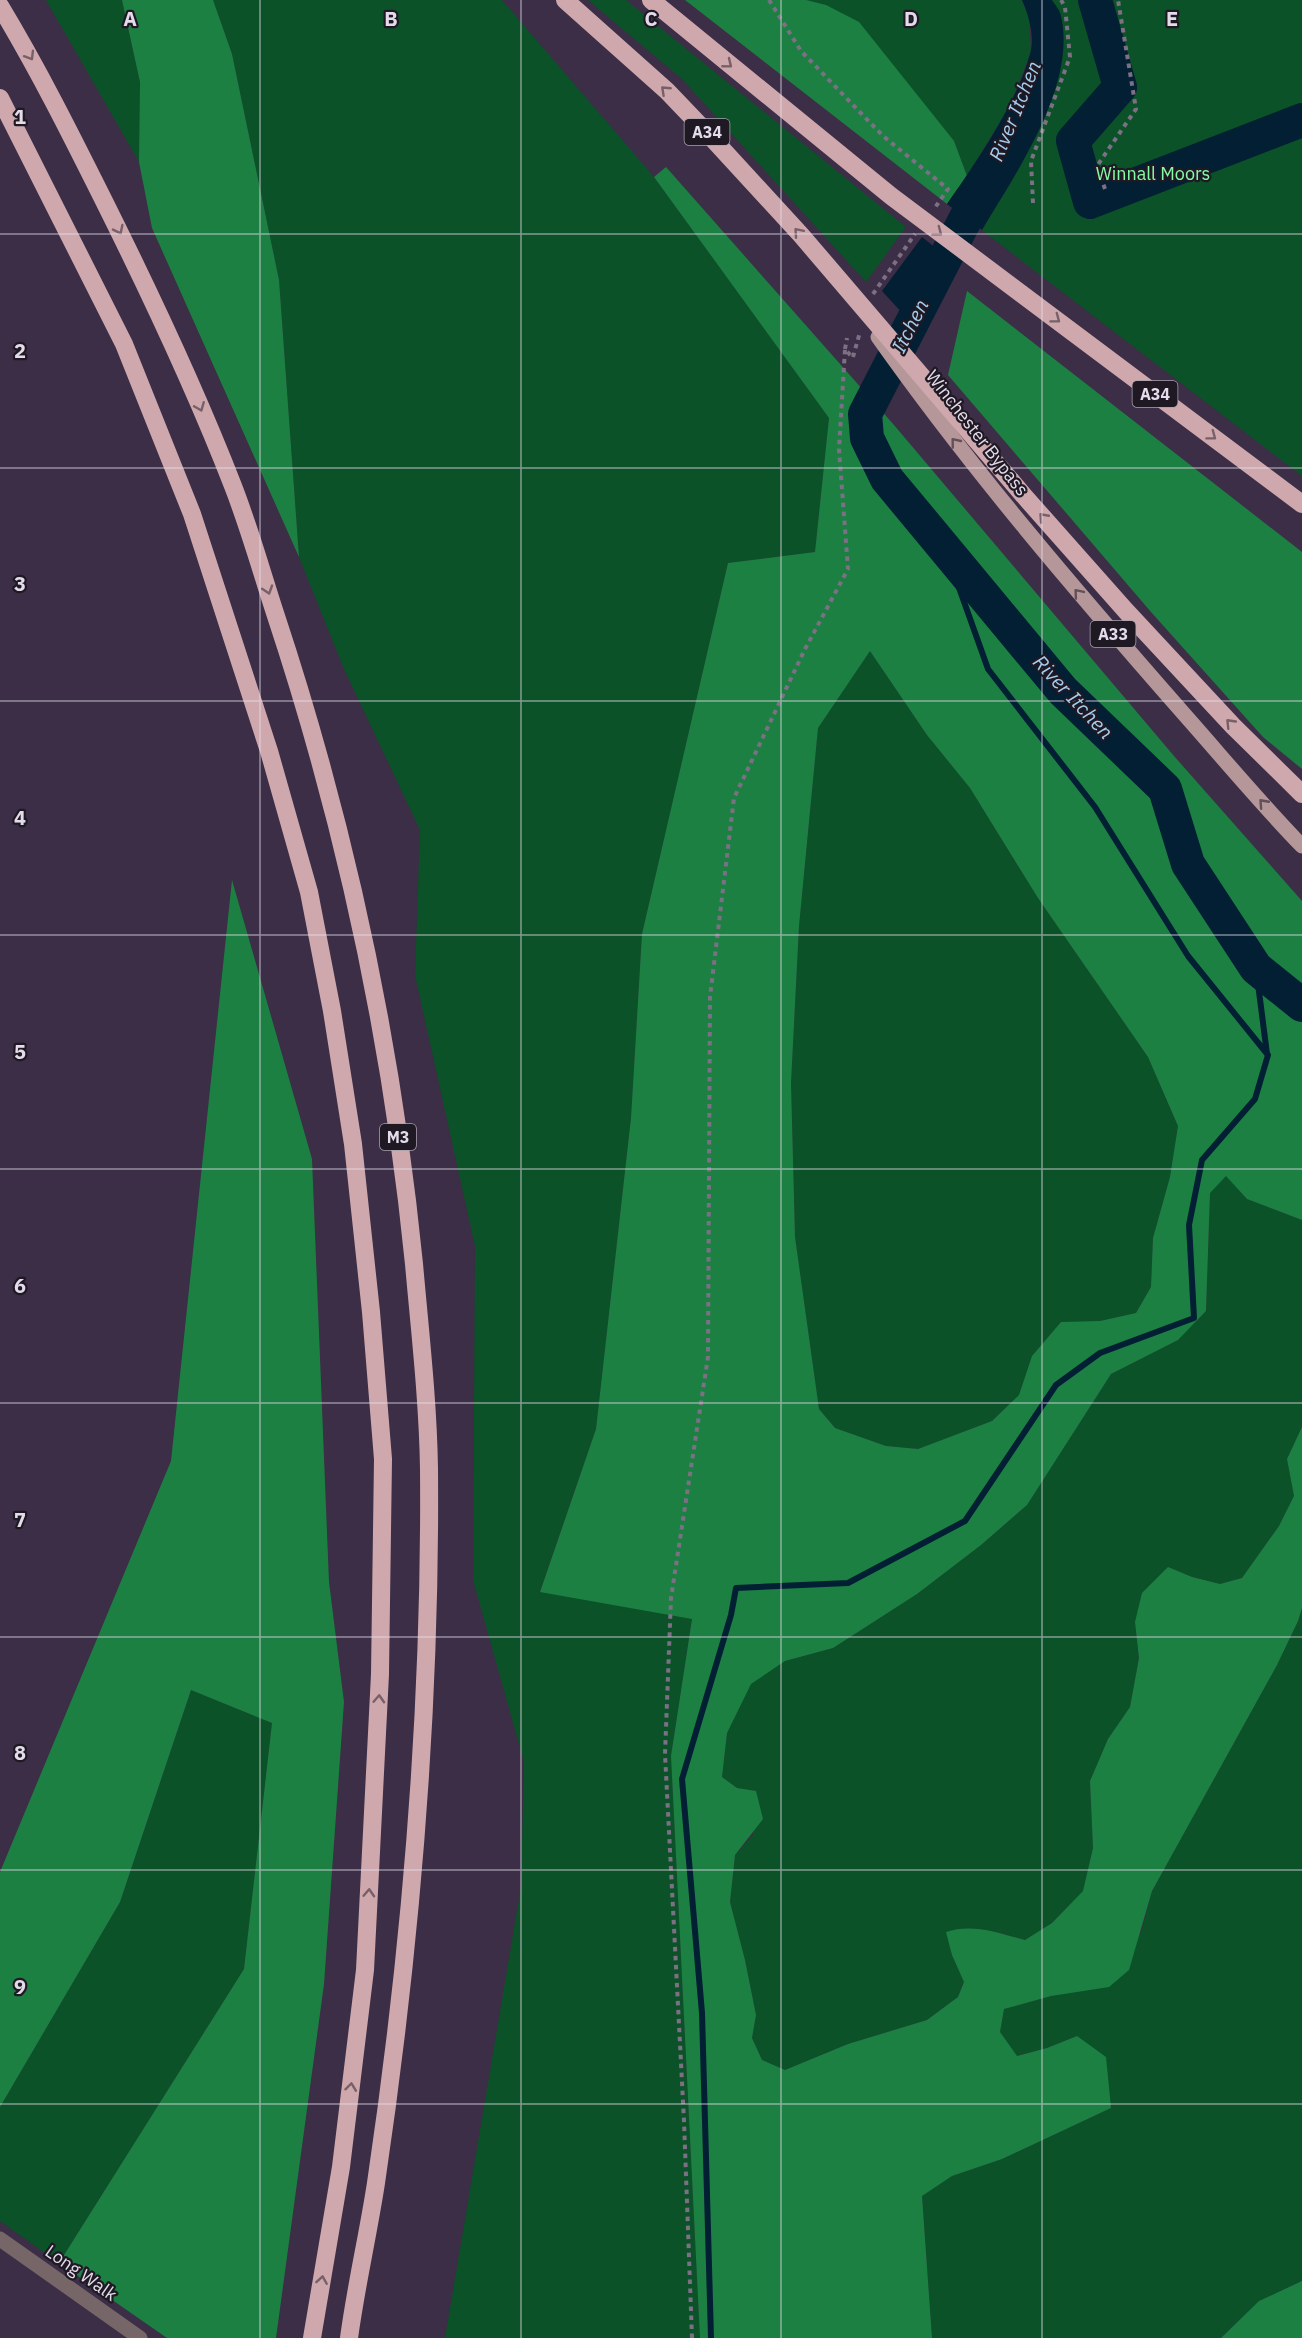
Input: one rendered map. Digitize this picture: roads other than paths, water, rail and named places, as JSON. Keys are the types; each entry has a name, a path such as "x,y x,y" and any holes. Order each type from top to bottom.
{"highway":[{"name":"A34","path":"565,0 667,91 767,198 836,277 939,409 1185,676 1302,794"},
{"name":"A34","path":"651,0 891,196 1302,504"},
{"name":"M3","path":"0,6 37,67 122,237 186,371 235,492 294,670 339,831 377,999 406,1185 421,1340 429,1464 427,1630 420,1785 392,2065 375,2187 349,2338"},
{"name":"M3","path":"0,98 124,344 192,514 269,751 309,892 332,1011 353,1144 371,1312 383,1459 380,1674 365,1970 341,2166 312,2338"}],"main road":[{"name":"Winchester Bypass","path":"939,409 1035,541 1116,638 1302,846"}],"street":[{"name":"Long Walk","path":"0,2239 140,2338"}],"water":[{"path":"1022,0 1052,0 1059,10 1064,43 1060,71 1040,128 982,230 947,204 995,132 1024,73 1030,54 1032,34"},
{"path":"922,237 957,265 916,328 882,291"}],"waterway":[{"path":"1095,0 1120,87 1073,141 1090,202 1302,120"},
{"name":"River Itchen","path":"987,177 865,414 867,438 887,479 1063,691 1165,789 1188,864 1256,968 1302,1005"},
{"path":"711,2338 702,2013 682,1779 731,1615 736,1588 848,1583 965,1521 1056,1385 1100,1353 1194,1318 1189,1225 1202,1160 1255,1099 1268,1055 1188,956 1095,807 988,669 947,554"},
{"name":"River Itchen","path":"1256,968 1267,1054"}],"park label":[{"name":"Winnall Moors","path":"1153,174"}],"water label":[{"name":"Itchen","path":"910,326"}]}
